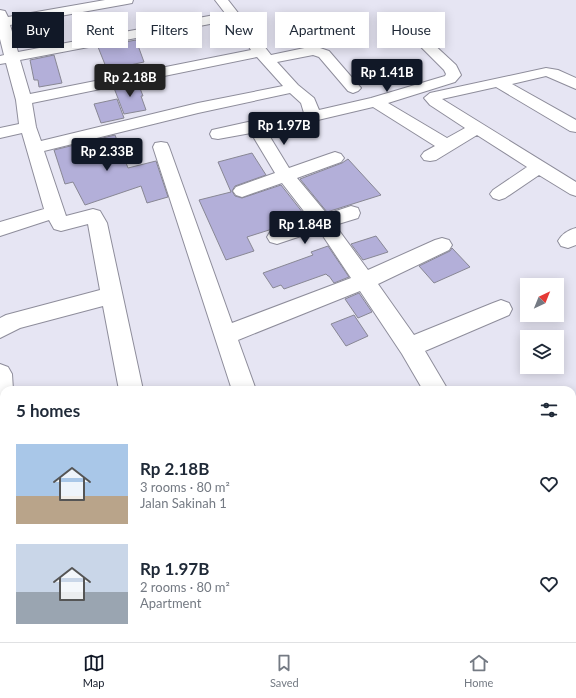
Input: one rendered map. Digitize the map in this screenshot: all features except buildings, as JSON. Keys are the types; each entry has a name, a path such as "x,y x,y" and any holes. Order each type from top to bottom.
{"street":[{"path":"127,0 1,18 6,59 24,100 28,127 54,212 61,224 93,216 97,223 130,386"},
{"path":"221,0 231,12"},
{"path":"6,59 210,20"},
{"path":"258,48 293,88 308,101 314,116"},
{"path":"218,134 248,127 257,130 375,102 450,79 454,74 451,68 429,48"},
{"path":"24,100 264,56 314,50 324,54 352,88"},
{"path":"576,84 553,72 546,72 435,96 432,98 476,128 576,190"},
{"path":"497,82 576,127"},
{"path":"35,148 198,108 293,88"},
{"path":"375,102 447,146"},
{"path":"0,133 28,127"},
{"path":"430,156 476,128"},
{"path":"257,130 286,177 324,222 410,347 434,386"},
{"path":"161,147 243,386"},
{"path":"242,191 286,177 335,158"},
{"path":"499,194 539,167"},
{"path":"0,229 54,212"},
{"path":"277,238 351,213"},
{"path":"226,335 364,280 442,245"},
{"path":"0,329 14,321 112,295"},
{"path":"410,347 501,308"},
{"path":"0,374 1,386"}]}
